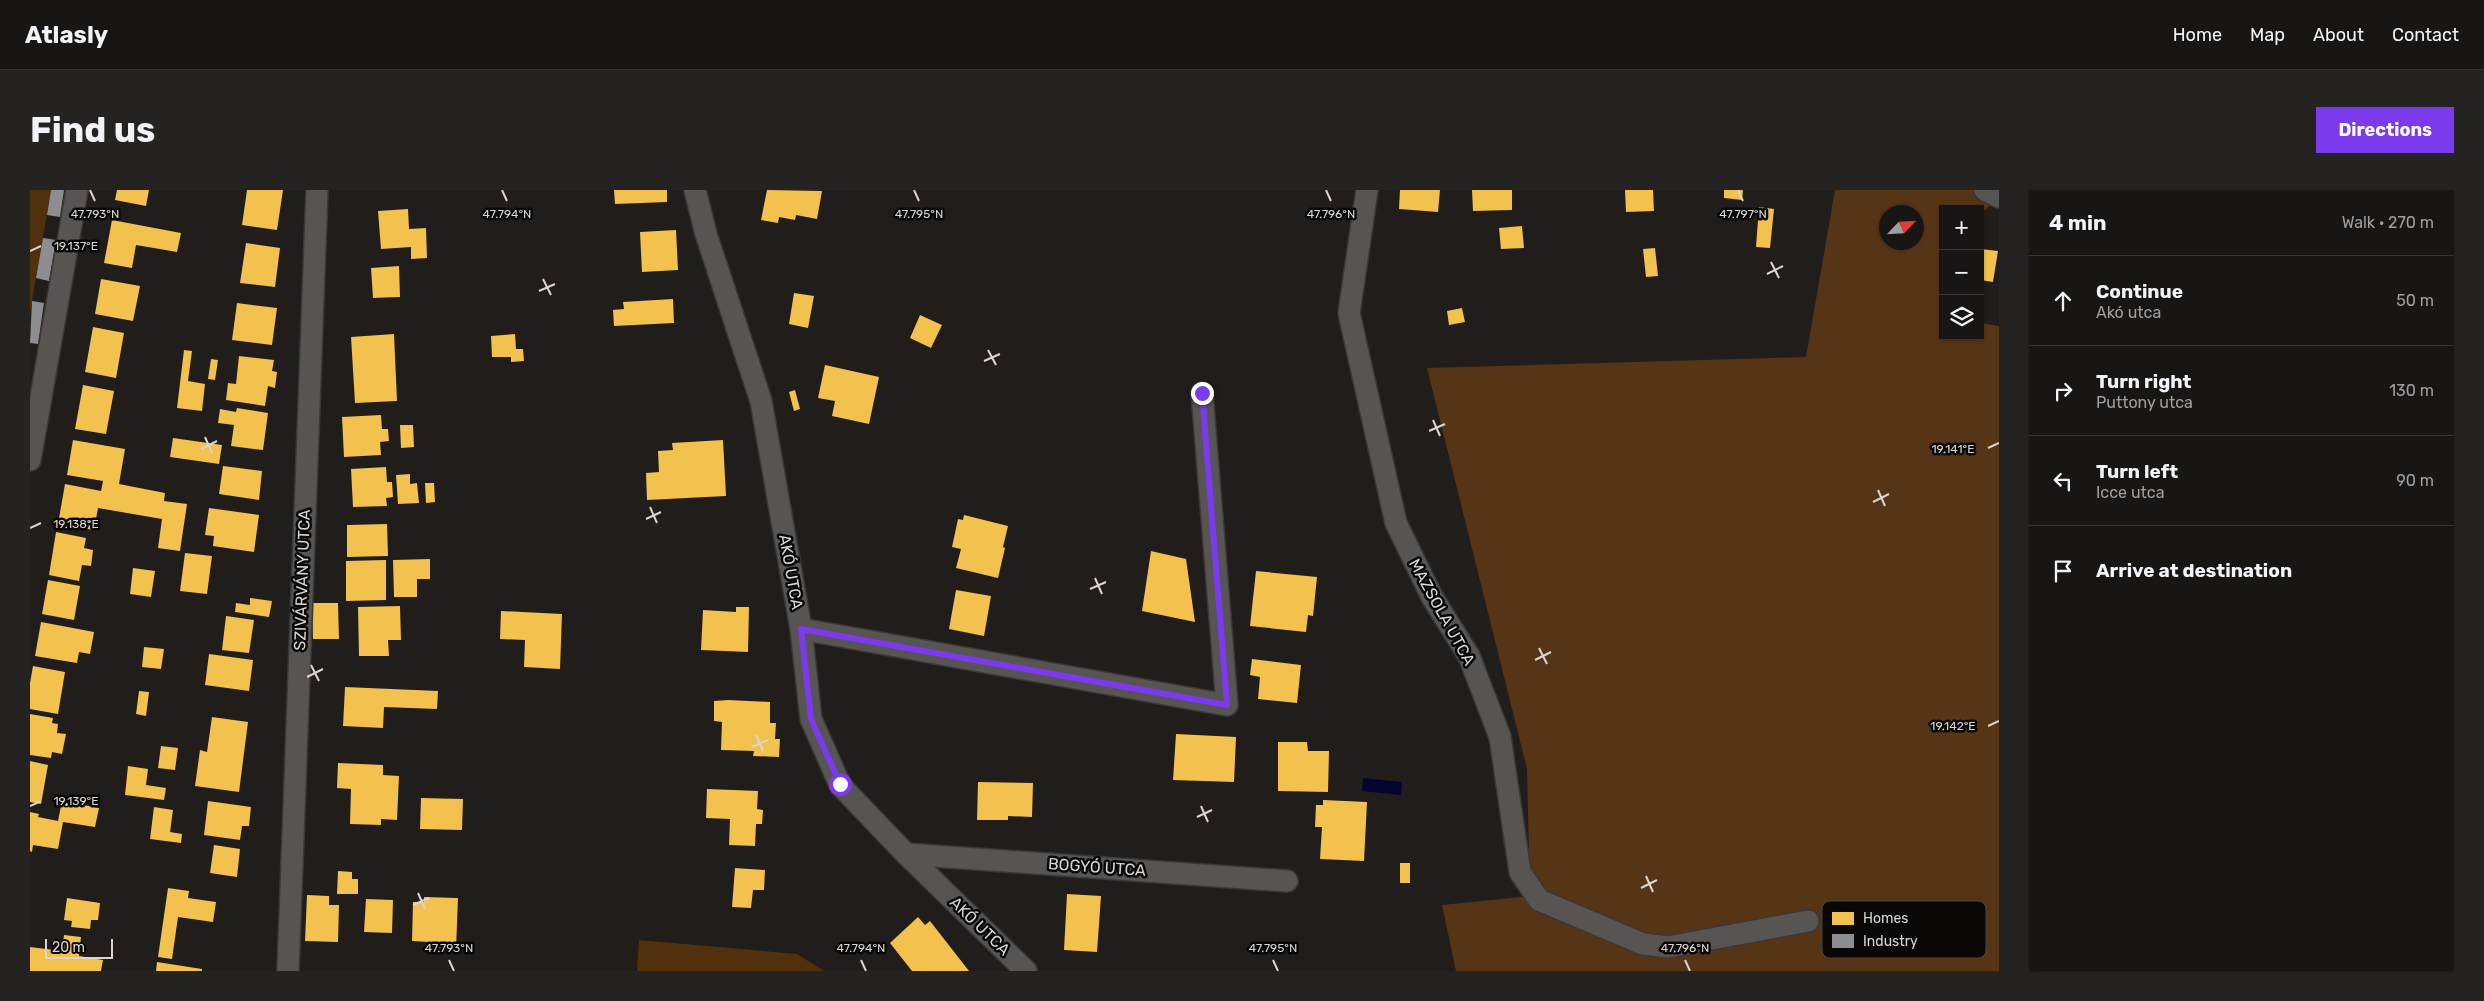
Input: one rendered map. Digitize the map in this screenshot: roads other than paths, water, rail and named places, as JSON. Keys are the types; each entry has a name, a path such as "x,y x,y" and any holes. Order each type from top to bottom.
{"street":[{"path":"30,460 77,190"},
{"name":"SZIVÁRVÁNY UTCA","path":"288,971 317,190"},
{"name":"AKÓ UTCA","path":"695,190 706,234 761,401 801,629 811,719 840,784 906,854 1026,971"},
{"name":"MAZSOLA UTCA","path":"1366,190 1350,313 1396,523 1432,597 1469,656 1500,737 1520,872 1539,900 1644,944 1668,947 1808,921"},
{"path":"1985,190 1999,197"},
{"path":"801,629 1227,705 1202,393"},
{"name":"BOGYÓ UTCA","path":"906,854 1288,881"}]}
